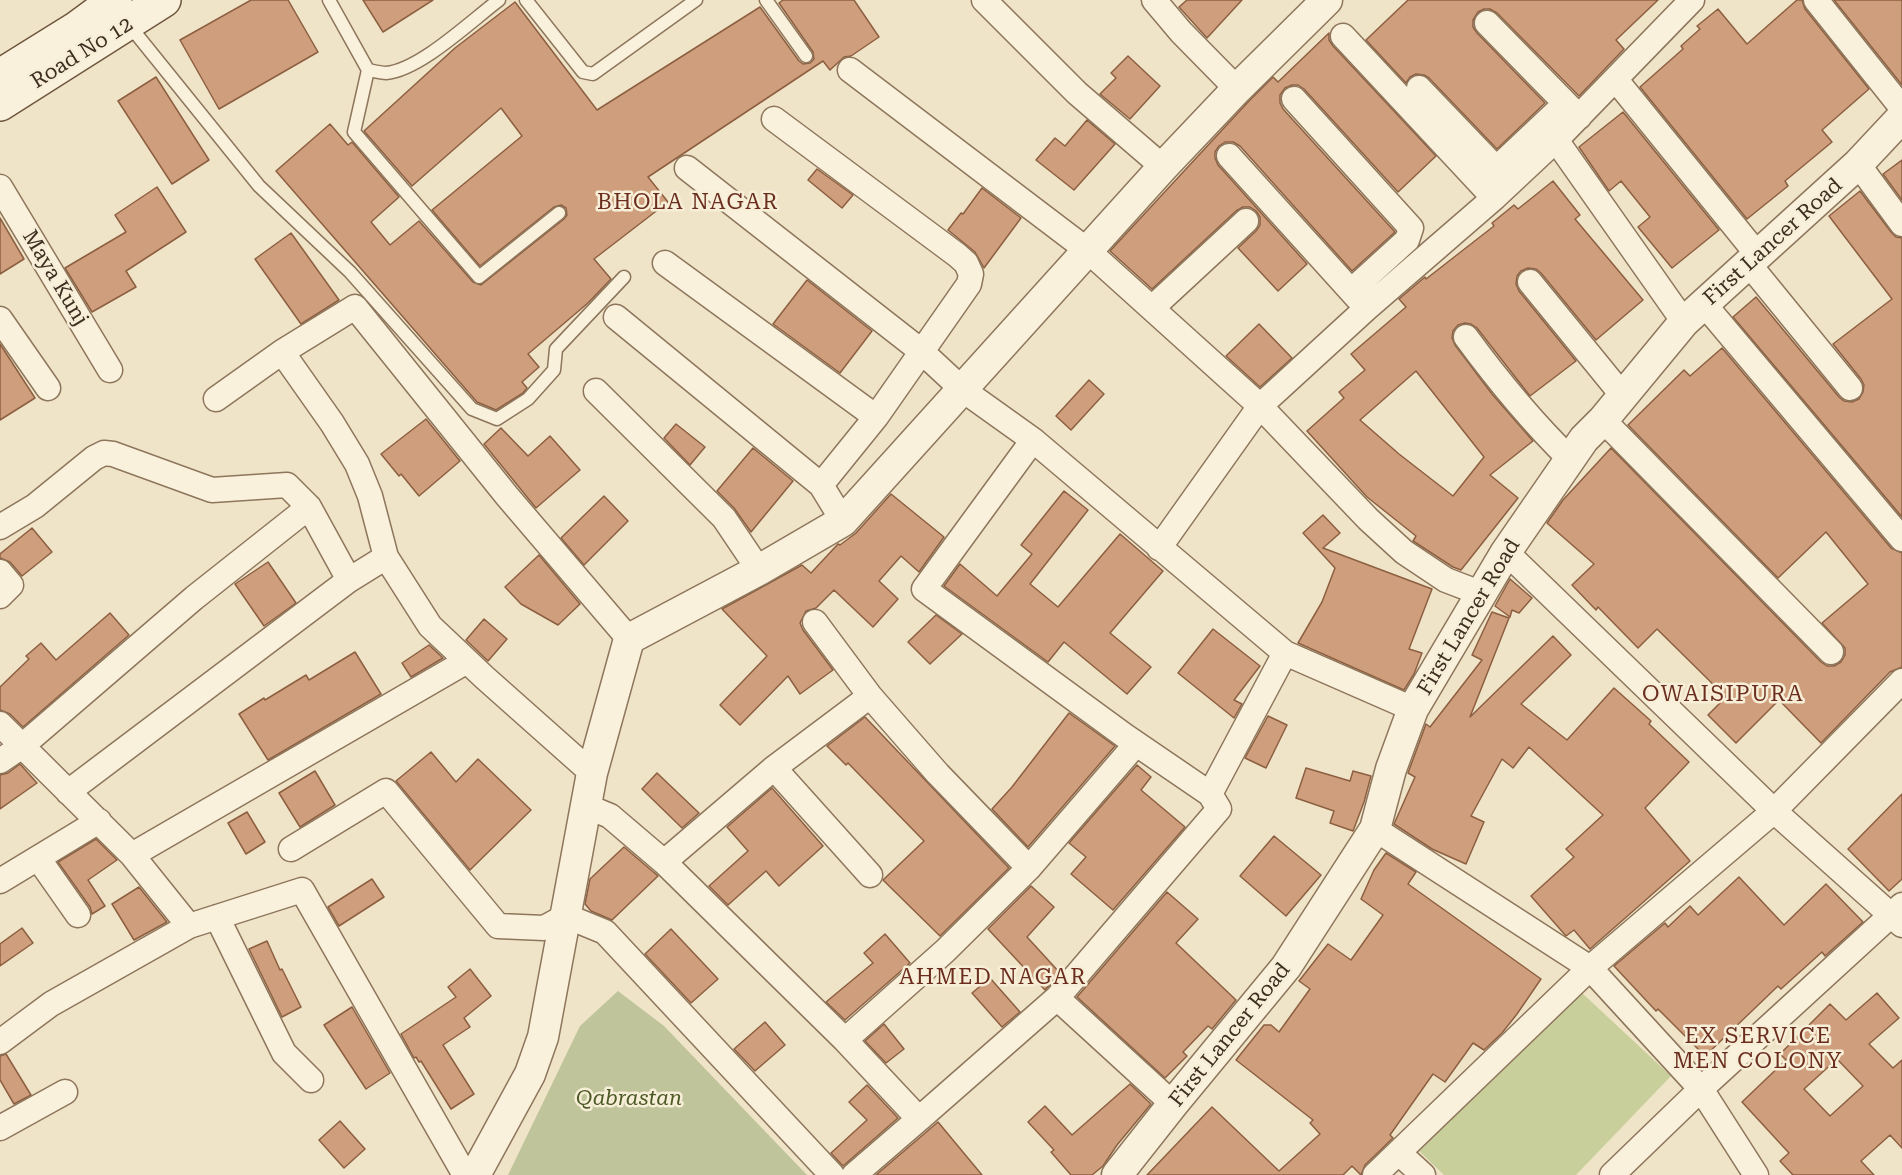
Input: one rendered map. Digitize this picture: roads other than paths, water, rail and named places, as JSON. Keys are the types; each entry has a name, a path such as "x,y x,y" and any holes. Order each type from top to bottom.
{"main road":[{"name":"Road No 12","path":"0,104 84,38 122,12 164,0"},
{"path":"0,76 84,38"}],"street":[{"path":"984,0 1077,93 1163,167"},
{"path":"1154,0 1181,32 1237,89"},
{"path":"476,1175 530,1074 543,1037 592,773 629,639 759,570 843,521 1163,167 1237,89 1328,0"},
{"path":"1816,0 1902,108"},
{"path":"1500,183 1572,111 1616,80 1685,3"},
{"path":"1487,23 1572,111"},
{"path":"1343,36 1500,183"},
{"path":"850,70 1087,250 1260,406 1368,519 1404,552 1446,580 1480,593"},
{"path":"1616,80 1850,388"},
{"path":"1419,87 1500,183"},
{"path":"1294,99 1411,228 1391,271"},
{"path":"1159,548 1260,406 1359,299 1556,140 1572,111"},
{"name":"First Lancer Road","path":"1118,1175 1173,1104 1287,967 1375,829 1391,769 1413,709 1480,593 1584,439 1603,420 1694,313 1858,165 1902,117"},
{"path":"774,119 966,263 971,274 969,284 876,417 820,485"},
{"path":"1556,140 1694,313 1902,539"},
{"path":"1229,156 1359,299"},
{"path":"1858,165 1902,224"},
{"path":"687,168 921,351 963,390 1033,441 1285,653 1413,709"},
{"name":"Maya Kunj","path":"0,187 110,369"},
{"path":"1152,308 1246,221"},
{"path":"665,263 876,417"},
{"path":"1530,282 1623,396"},
{"path":"216,399 282,352 355,307 507,496 629,639"},
{"path":"616,317 820,485 843,521"},
{"path":"0,319 48,388"},
{"path":"1466,337 1507,392 1570,459"},
{"path":"282,352 332,423 357,464 370,496 386,557 430,626 592,773"},
{"path":"596,392 724,518 759,570"},
{"path":"1603,420 1832,652"},
{"path":"854,1175 1057,998 1219,809 1210,794 1136,744 924,589 1033,441"},
{"path":"0,526 35,506 94,458 104,453 113,453 212,490 287,485 309,507 349,580"},
{"path":"0,761 22,746 194,598 309,507"},
{"path":"1506,552 1774,811 1898,914 1701,1089 1612,1175"},
{"path":"68,792 349,580 386,557"},
{"path":"0,572 11,585 0,596"},
{"path":"815,622 870,696 938,774 1029,868"},
{"path":"1210,794 1285,653"},
{"path":"132,855 467,661"},
{"path":"1375,1175 1590,968 1774,811 1902,681"},
{"path":"664,862 774,768 870,696"},
{"path":"0,724 132,855 189,926"},
{"path":"844,1040 945,951 1029,868 1136,744"},
{"path":"774,768 870,875"},
{"path":"291,849 386,791 498,926 544,928 566,916"},
{"path":"586,806 610,816 664,862 844,1040 919,1119"},
{"path":"0,882 99,821"},
{"path":"1375,829 1590,968 1701,1089 1756,1175"},
{"path":"38,858 78,915"},
{"path":"2,1036 51,1004 189,926 302,890 465,1175"},
{"path":"566,916 604,932 832,1175"},
{"path":"217,917 284,1053 311,1080"},
{"path":"1057,998 1173,1104"},
{"path":"0,1128 65,1092"},
{"path":"1399,1153 1423,1175"}],"lane":[{"path":"329,0 368,70 354,132 479,277 559,213"},
{"path":"368,70 386,73 406,68 434,50 499,0"},
{"path":"525,0 583,72 593,74 696,0"},
{"path":"766,0 806,56"},
{"path":"122,12 259,186 350,272 472,409 497,419 528,399 554,370 556,349 624,277"}],"district":[{"name":"BHOLA NAGAR","path":"688,203"},
{"name":"OWAISIPURA","path":"1723,695"},
{"name":"AHMED NAGAR","path":"993,978"},
{"name":"EX SERVICE MEN COLONY","path":"1758,1050"}],"park label":[{"name":"Qabrastan","path":"629,1099"}]}
